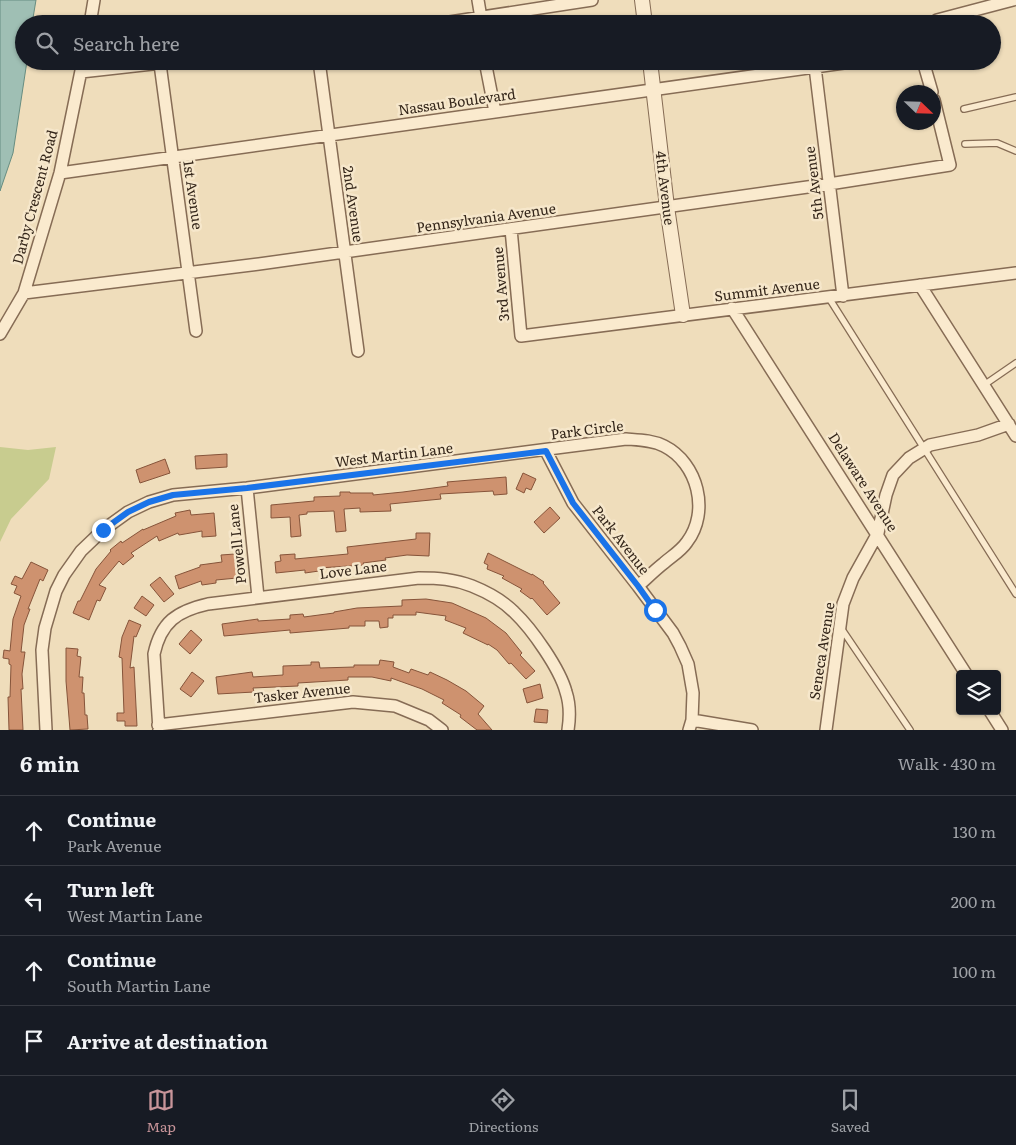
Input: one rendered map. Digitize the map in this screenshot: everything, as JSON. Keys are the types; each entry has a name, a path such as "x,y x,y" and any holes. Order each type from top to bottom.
{"street":[{"path":"92,15 94,0"},
{"path":"478,0 481,15"},
{"path":"513,15 592,0"},
{"path":"642,0 644,15"},
{"path":"952,15 975,7 1013,0"},
{"name":"Darby Crescent Road","path":"0,334 24,293 60,173 81,70"},
{"name":"1st Avenue","path":"161,70 196,331"},
{"name":"2nd Avenue","path":"320,70 358,351"},
{"path":"487,70 495,112"},
{"name":"4th Avenue","path":"651,70 667,207 684,315"},
{"name":"Nassau Boulevard","path":"60,173 793,70"},
{"name":"5th Avenue","path":"815,70 843,296"},
{"path":"926,70 930,85"},
{"name":"Pennsylvania Avenue","path":"24,293 345,253 950,165 941,128"},
{"name":"3rd Avenue","path":"511,229 521,336"},
{"name":"Summit Avenue","path":"521,336 1016,273"},
{"path":"920,285 1016,436"},
{"name":"Delaware Avenue","path":"732,308 878,533 964,670"},
{"name":"Seneca Avenue","path":"826,730 843,604 853,578 878,533 886,495 893,475 908,458 924,449 938,443 978,435 1008,424"},
{"name":"Park Circle","path":"546,451 626,439 639,440 665,447 678,455 687,466 694,481 699,502 697,521 693,531 688,542 680,551 638,586"},
{"name":"West Martin Lane","path":"46,730 42,650 45,628 56,591 81,550 121,517 149,502 173,495 247,488 546,451"},
{"name":"Park Avenue","path":"546,451 573,503 673,633 688,664 693,693 691,725"},
{"name":"Powell Lane","path":"247,488 258,597"},
{"name":"Love Lane","path":"159,727 154,654 160,636 170,621 182,612 198,606 258,597 419,578 446,578 472,586 493,596 515,612 545,651 566,689 569,710 568,730"},
{"name":"Tasker Avenue","path":"159,727 352,702 395,706 430,720 442,730"},
{"path":"993,715 1002,730"},
{"path":"691,725 752,730"}],"lane":[{"path":"964,109 1016,97"},
{"path":"965,144 997,143 1016,151"},
{"path":"828,298 1016,594"},
{"path":"984,385 1016,363"},
{"path":"840,626 910,730"}],"green space":[{"path":"0,447 28,450 56,447 49,479 11,519 0,542"}],"water":[{"path":"0,0 36,0 34,15 15,15 15,70 26,70 13,153 0,191"}],"building":[{"path":"227,454 227,467 196,469 195,456"},
{"path":"165,459 170,473 140,483 136,470"},
{"path":"523,473 536,479 531,490 526,488 524,493 516,489"},
{"path":"506,477 507,494 494,495 493,491 440,494 441,499 390,504 391,511 360,512 360,508 344,509 346,531 336,532 334,511 307,512 307,514 299,515 301,536 291,537 290,517 271,518 271,505 314,501 314,497 340,496 340,492 373,493 373,495 448,486 447,482"},
{"path":"550,507 560,518 544,533 534,522"},
{"path":"190,510 191,515 214,513 216,536 202,537 202,531 179,535 178,533 159,541 157,536 131,553 134,556 123,565 119,561 99,585 106,588 100,601 97,600 89,620 73,613 96,569 110,550 121,541 122,543 143,529 176,516 175,513"},
{"path":"416,533 430,533 429,556 407,555 363,563 364,565 319,568 319,571 305,573 305,570 276,573 275,562 281,561 280,555 295,554 295,559 348,554 347,547 416,539"},
{"path":"488,553 532,574 544,582 560,603 547,615 532,598 520,591 522,589 502,578 504,576 487,569 488,565 484,563"},
{"path":"235,554 237,578 216,580 216,583 202,585 201,581 179,589 175,576 200,567 200,565 222,562 221,555"},
{"path":"31,562 48,570 43,581 40,579 24,625 21,652 25,652 22,674 23,689 21,689 23,730 9,730 8,697 10,697 11,665 9,664 9,659 3,658 4,650 10,651 13,619 21,596 14,593 17,586 11,584 15,576 22,579"},
{"path":"160,577 174,594 164,602 150,585"},
{"path":"142,596 154,605 146,616 134,608"},
{"path":"426,599 452,603 486,618 506,633 522,653 520,655 535,671 526,679 497,650 463,633 466,628 445,620 446,616 416,612 416,615 393,615 393,618 388,618 388,627 380,628 379,621 365,621 365,626 349,626 349,628 290,633 290,630 224,636 222,624 258,619 258,621 290,619 290,615 303,614 304,617 357,608 402,606 402,600"},
{"path":"129,620 141,625 136,637 134,636 130,668 134,667 137,726 125,726 125,721 117,721 117,713 124,713 122,658 119,657 122,637"},
{"path":"191,630 202,640 190,654 179,644"},
{"path":"66,648 78,649 77,656 81,657 79,677 83,677 82,693 84,693 88,729 70,730 66,681"},
{"path":"380,660 394,662 393,667 409,673 411,669 428,675 430,672 466,691 484,706 478,714 492,730 477,730 460,717 461,715 442,703 444,700 422,689 391,678 391,681 372,677 348,677 348,680 298,683 298,686 253,688 254,692 218,694 216,677 252,672 253,677 283,675 283,666 311,665 311,662 319,662 320,668 379,665"},
{"path":"192,672 204,681 191,697 180,689"},
{"path":"540,684 543,698 527,703 523,689"},
{"path":"536,709 548,710 547,723 534,722"}],"route":[{"path":"103,530 128,512 149,502 173,495 247,488 546,451 573,503 655,610"}]}
